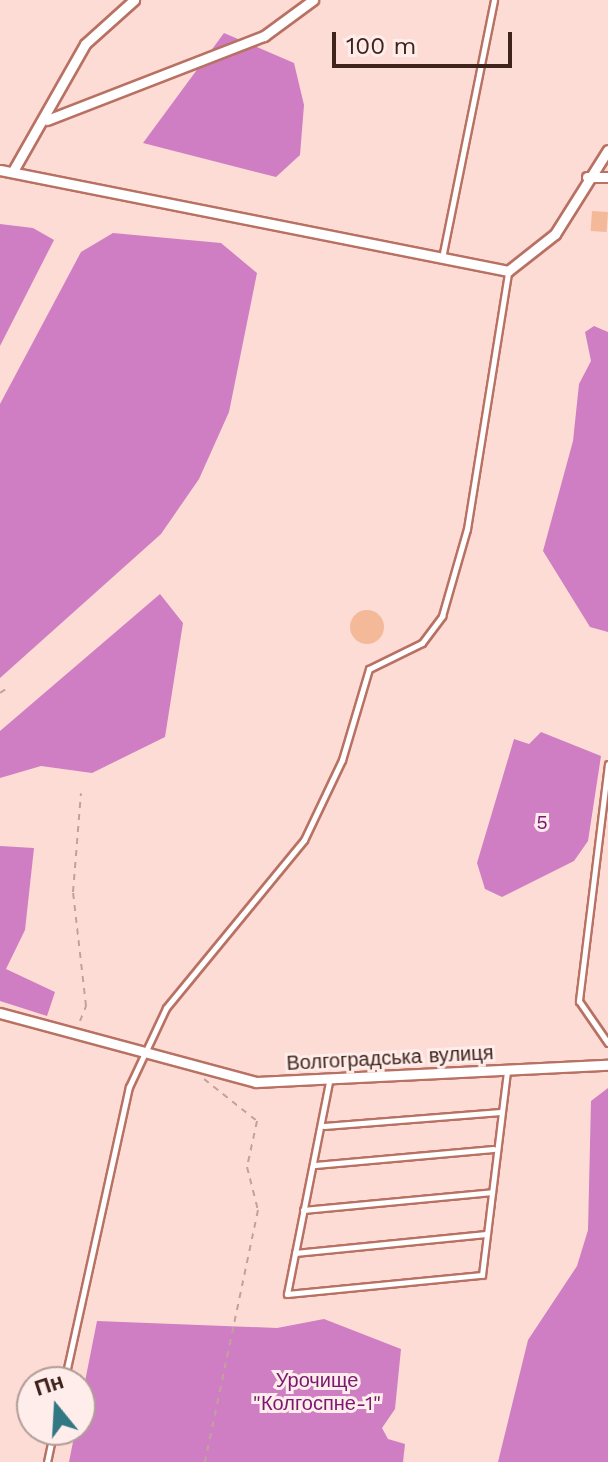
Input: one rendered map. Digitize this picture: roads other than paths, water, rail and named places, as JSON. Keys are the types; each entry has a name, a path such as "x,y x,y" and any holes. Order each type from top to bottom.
{"street":[{"path":"13,171 47,120 85,44 134,0"},
{"path":"47,120 264,36 313,0"},
{"path":"0,173 13,171 443,253 508,271 555,234 587,177 608,150"},
{"path":"587,177 608,177"},
{"name":"Волгоградська вулиця","path":"0,1013 256,1082 329,1082 608,1065"}],"lane":[{"path":"443,253 494,0"},
{"path":"68,1366 129,1087 145,1052 176,995 304,840 342,760 369,669 422,643 442,616 467,529 508,271"},
{"path":"608,764 579,1001 608,1043"},
{"path":"329,1082 324,1126 303,1210 287,1294 482,1275 492,1192 493,1149 507,1069"},
{"path":"324,1126 500,1112"},
{"path":"315,1165 493,1149"},
{"path":"303,1210 492,1192"},
{"path":"295,1253 486,1234"}],"park label":[{"name":"5","path":"542,822"},
{"name":"Урочище \"Колгоспне-1\"","path":"317,1392"}]}
